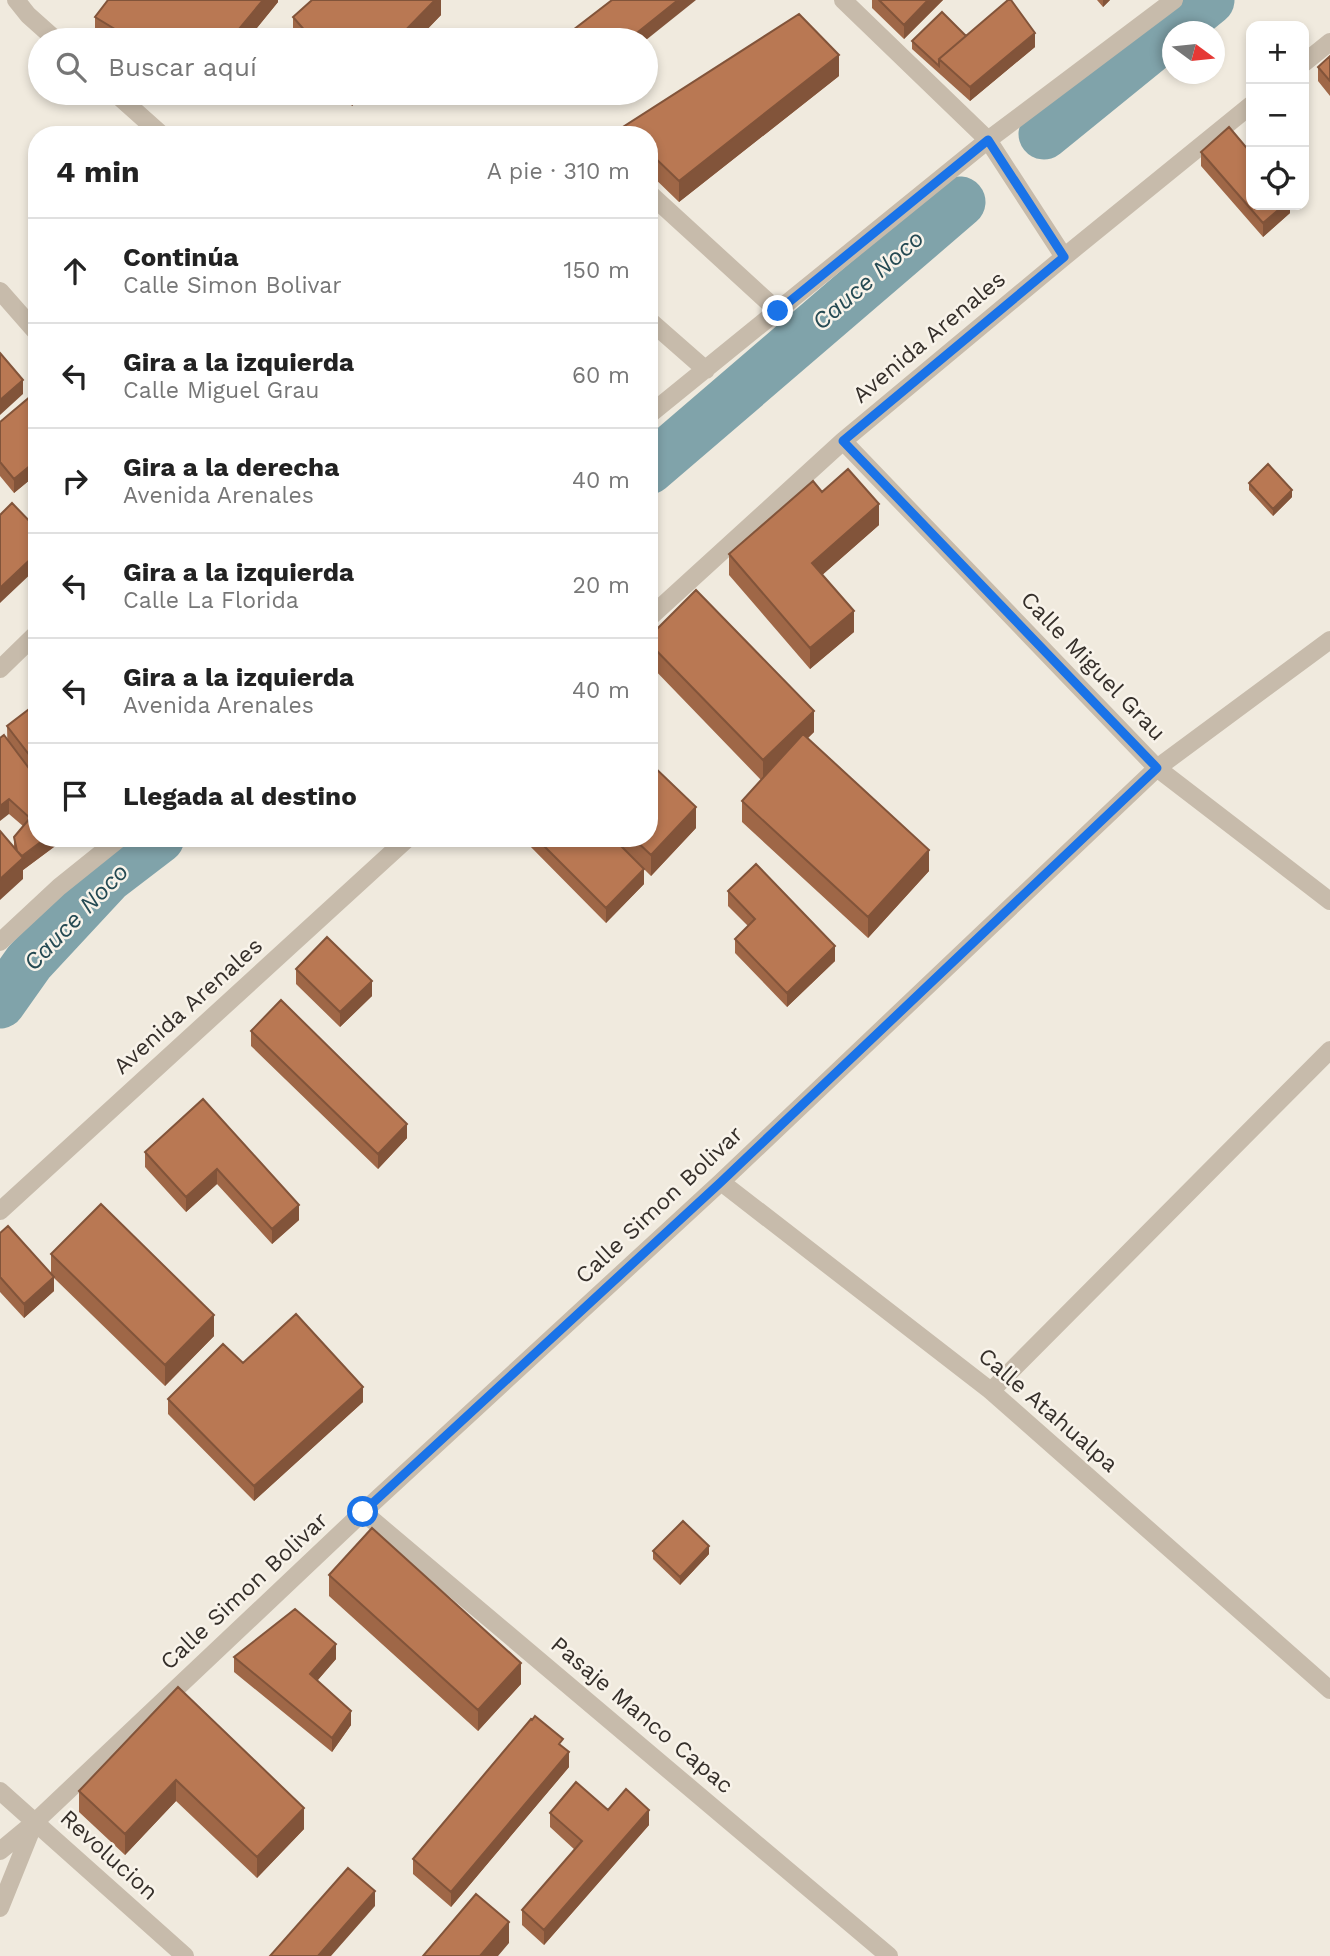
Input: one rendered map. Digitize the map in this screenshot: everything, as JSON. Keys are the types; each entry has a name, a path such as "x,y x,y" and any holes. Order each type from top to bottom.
{"street":[{"path":"16,0 27,15 42,28"},
{"path":"843,0 988,140 1064,257"},
{"path":"658,408 988,140 1174,0"},
{"path":"1309,59 1330,41"},
{"path":"128,105 152,126"},
{"name":"Avenida Arenales","path":"658,610 843,441 1246,109"},
{"path":"658,201 778,311"},
{"path":"0,292 28,323"},
{"path":"658,328 706,370"},
{"name":"Calle Miguel Grau","path":"843,441 1157,768 1330,901"},
{"name":"Calle Simon Bolivar","path":"0,1851 35,1822 363,1512 721,1182 1157,768 1330,640"},
{"path":"0,669 28,642"},
{"path":"0,942 59,887 109,847"},
{"name":"Avenida Arenales","path":"0,1211 398,847"},
{"path":"991,1391 1330,1050"},
{"name":"Calle Atahualpa","path":"721,1182 991,1391 1330,1690"},
{"name":"Pasaje Manco Capac","path":"363,1512 889,1956"},
{"name":"Revolucion","path":"0,1791 185,1956"},
{"path":"0,1908 35,1822"}],"building":[{"path":"108,0 263,0 240,28 113,28 95,17"},
{"path":"312,0 435,0 408,28 303,28 293,17"},
{"path":"612,0 678,0 643,28 576,28"},
{"path":"879,0 928,0 904,25"},
{"path":"1011,0 1035,33 970,87 939,59"},
{"path":"942,12 966,36 939,59 939,66 912,41"},
{"path":"799,14 839,55 679,181 658,161 658,126 625,126"},
{"path":"1330,56 1330,81 1318,67"},
{"path":"1229,127 1246,147 1246,204 1201,152"},
{"path":"1252,210 1278,210 1263,223"},
{"path":"0,353 23,380 0,400"},
{"path":"28,399 28,467 14,479 0,462 0,422"},
{"path":"1268,464 1292,490 1273,509 1249,483"},
{"path":"848,469 879,504 812,563 854,611 810,648 729,554 813,481 822,492"},
{"path":"12,503 28,520 28,562 0,588 0,515"},
{"path":"696,590 814,711 763,760 658,652 658,628"},
{"path":"28,710 28,753 7,726"},
{"path":"803,734 929,850 868,917 742,801"},
{"path":"4,735 28,767 28,816 9,799 0,806 0,738"},
{"path":"658,771 696,807 651,855 643,847 658,847"},
{"path":"28,820 28,847 34,847 22,856 17,851 14,837"},
{"path":"0,831 23,858 0,879"},
{"path":"545,847 622,847 644,869 606,908"},
{"path":"756,864 835,946 787,993 735,939 755,919 728,891"},
{"path":"327,937 372,981 340,1012 296,969"},
{"path":"281,1000 407,1124 378,1154 251,1031"},
{"path":"203,1099 299,1205 272,1229 217,1169 186,1197 145,1152"},
{"path":"101,1204 214,1315 165,1365 51,1254"},
{"path":"8,1226 54,1277 24,1304 0,1277 0,1233"},
{"path":"296,1314 363,1387 254,1486 168,1399 223,1344 243,1363"},
{"path":"683,1521 709,1546 680,1577 653,1551"},
{"path":"372,1528 521,1663 478,1710 329,1575"},
{"path":"295,1609 336,1644 310,1674 351,1711 332,1738 234,1657"},
{"path":"178,1687 304,1808 257,1857 176,1780 125,1834 79,1791"},
{"path":"535,1716 563,1739 559,1744 569,1752 451,1892 413,1859"},
{"path":"576,1782 608,1810 626,1789 649,1810 544,1930 522,1910 582,1841 550,1813"},
{"path":"348,1868 375,1891 318,1956 270,1956"},
{"path":"476,1894 509,1922 480,1956 423,1956"}],"waterway":[{"name":"Cauce Noco","path":"1044,134 1209,0"},
{"name":"Cauce Noco","path":"658,461 960,202"},
{"name":"Cauce Noco","path":"0,1003 29,962 108,877 147,847"}],"route":[{"path":"363,1512 721,1182 1157,768 843,441 1064,257 988,140 778,311"}]}
